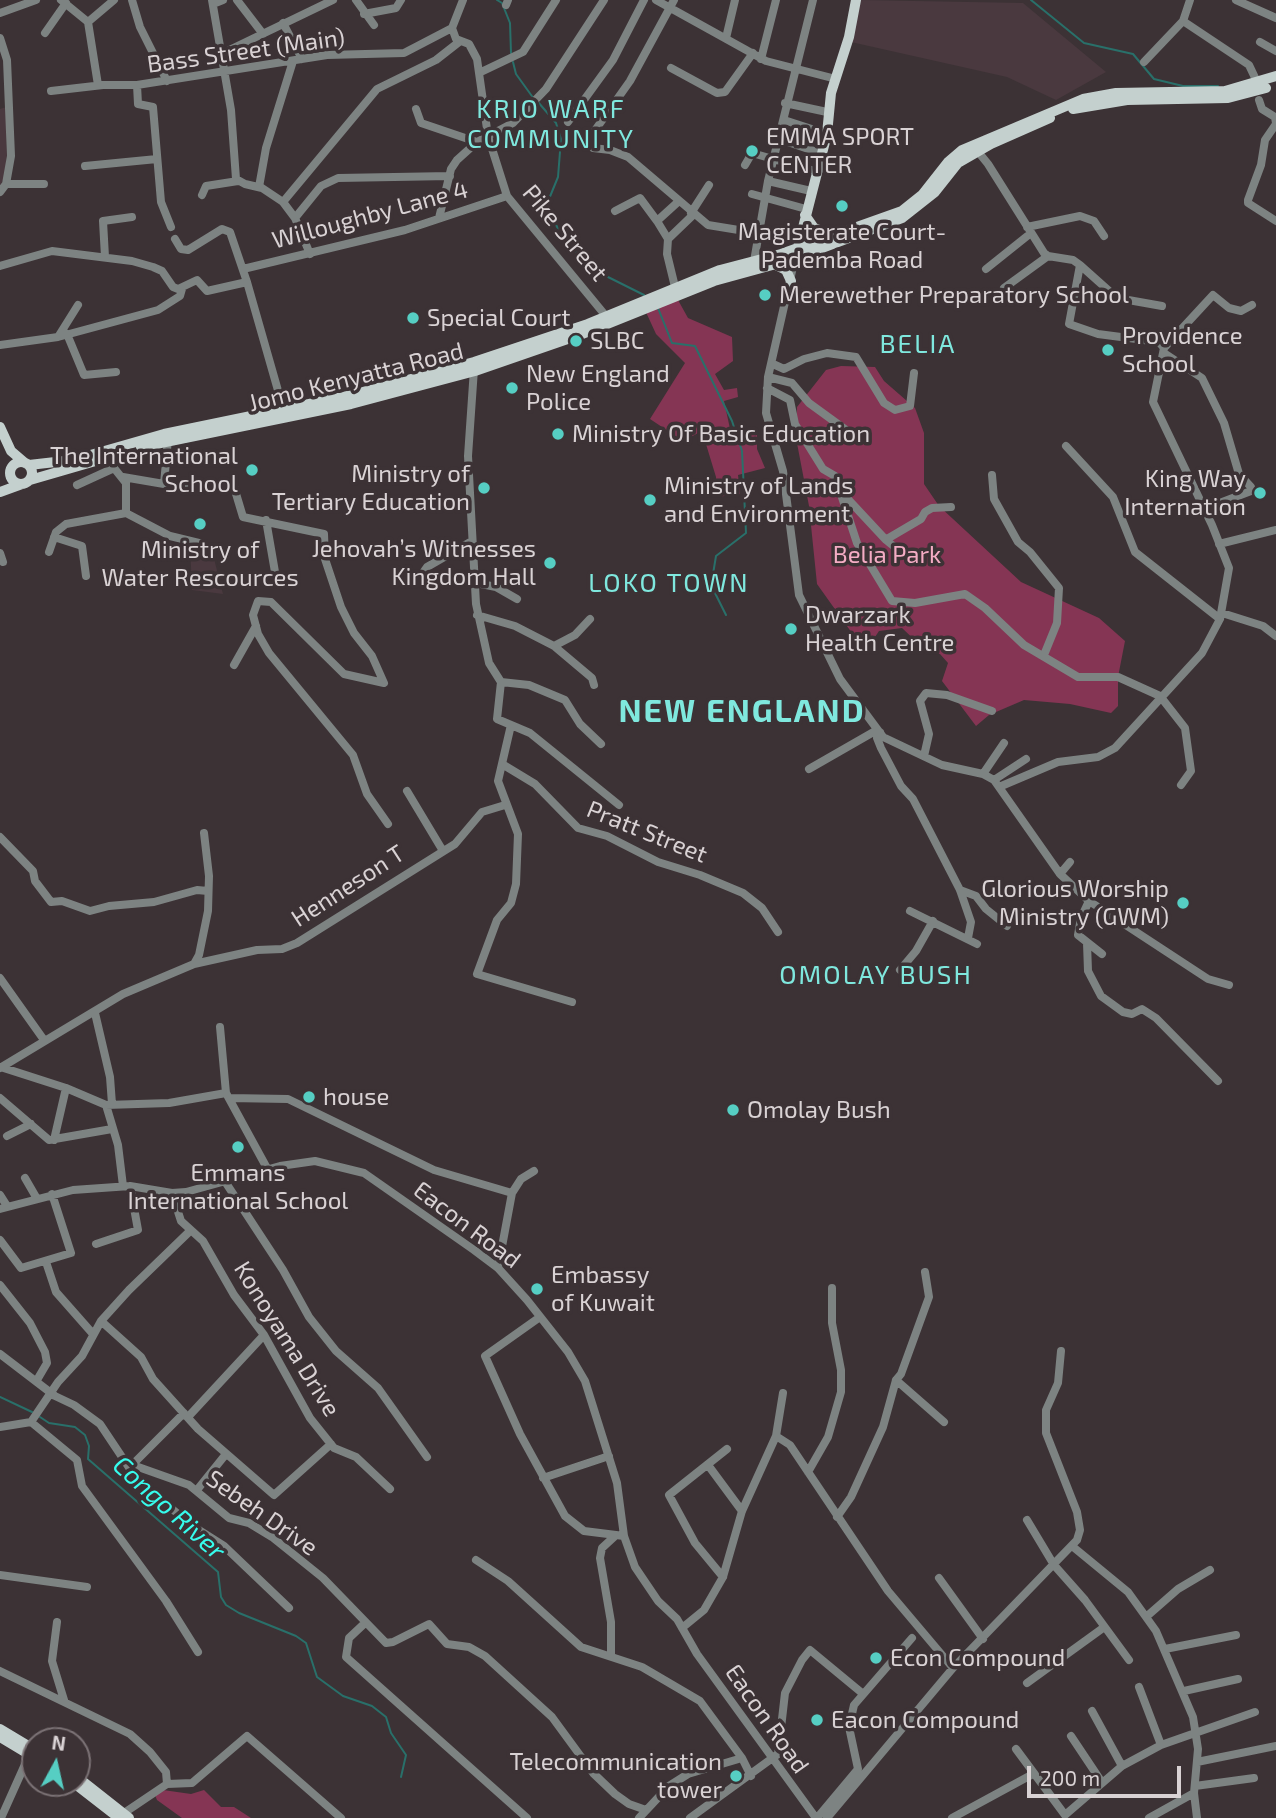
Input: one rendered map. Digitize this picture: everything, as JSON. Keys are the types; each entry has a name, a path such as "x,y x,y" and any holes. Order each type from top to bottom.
{"main road":[{"path":"796,253 815,171 827,134 827,112 856,0"},
{"path":"796,253 902,218 935,192 958,163 975,148 1019,124 1100,95 1225,91 1258,84 1276,76"},
{"path":"796,253 830,234 902,211 922,195 956,154 1088,104 1127,100 1228,98 1276,83"},
{"path":"808,203 814,228 830,234"},
{"name":"Jomo Kenyatta Road","path":"753,266 776,265 796,253"},
{"name":"Jomo Kenyatta Road","path":"10,470 27,464 73,460 167,437 284,414 474,367 661,300 734,270 796,253"},
{"path":"776,265 786,270 791,281"},
{"path":"0,428 11,451 27,464 26,482 14,482 0,443"},
{"name":"Jomo Kenyatta Road","path":"0,492 167,437"},
{"path":"0,482 10,470"},
{"path":"0,1729 21,1744"},
{"path":"0,1737 21,1747"},
{"path":"91,1789 122,1817"},
{"path":"91,1795 122,1817"}],"street":[{"path":"0,13 36,0"},
{"path":"88,22 114,0"},
{"path":"132,0 140,27 167,81"},
{"path":"223,0 213,2 238,181"},
{"path":"237,0 263,34"},
{"path":"221,54 263,34 316,3 332,0"},
{"path":"356,0 374,25"},
{"path":"364,14 396,8 401,0"},
{"path":"463,0 452,29 477,59 481,72 519,54 527,47 556,0"},
{"path":"439,218 457,160 477,142 506,128 546,89 604,0"},
{"path":"568,122 613,60 644,0"},
{"path":"656,0 672,4 701,27 761,59 836,79"},
{"path":"726,38 735,0"},
{"path":"761,59 776,0"},
{"path":"753,266 756,215 765,197 813,0"},
{"path":"1144,62 1183,21 1189,0"},
{"path":"1236,0 1276,18"},
{"path":"45,33 64,1 88,22 96,55 98,85"},
{"path":"672,4 630,81 586,143 593,148 610,150 628,157 708,225 757,233"},
{"path":"1183,21 1249,65 1258,84"},
{"path":"283,23 302,59"},
{"name":"Bass Street (Main)","path":"51,91 98,85 137,85 342,53 404,53 452,29"},
{"path":"0,38 7,60 5,107 10,156 6,184 0,192"},
{"path":"283,202 377,89 436,60 463,42"},
{"path":"1260,42 1276,51"},
{"path":"671,68 717,93 725,92 753,53"},
{"path":"259,187 265,148 293,61"},
{"name":"Pike Street","path":"481,72 488,136 507,197 610,319"},
{"path":"137,85 138,104 153,107 161,202 171,227"},
{"path":"1259,100 1262,109 1275,117 1276,123 1265,140 1248,203 1276,221"},
{"path":"786,102 827,112"},
{"path":"416,109 421,123 477,142"},
{"path":"784,120 827,134"},
{"path":"779,139 820,153"},
{"path":"975,148 1048,256 1073,260 1117,298 1162,306"},
{"path":"745,165 752,153 815,171"},
{"path":"85,166 157,159"},
{"path":"296,218 321,186 338,178 450,176"},
{"path":"202,194 206,186 238,181 259,187 283,202 296,218 310,254"},
{"path":"768,181 808,203"},
{"path":"6,184 44,184"},
{"path":"668,239 692,214 709,185"},
{"path":"751,194 808,203"},
{"name":"Willoughby Lane 4","path":"243,270 405,230 507,197"},
{"path":"615,211 640,198 668,239 667,254 677,294"},
{"path":"657,221 679,201"},
{"path":"986,269 1029,230 1080,216 1094,221 1104,236"},
{"path":"105,257 103,221 132,217"},
{"path":"176,239 181,249 188,250 227,229 247,282 284,414"},
{"path":"0,266 52,251 76,256 105,257 153,267 169,278 173,287 182,289 197,281 207,291 247,282"},
{"path":"796,253 768,377 766,413 783,471 799,595 840,679 878,731 942,765 983,774 997,783 1060,874 1089,901 1208,979 1229,985"},
{"path":"1004,288 1048,256"},
{"path":"1080,265 1069,324 1098,334 1159,342 1164,351 1202,378 1224,424 1239,474 1251,487 1251,491 1204,509"},
{"path":"0,345 63,336 158,310 180,296 182,289"},
{"path":"997,783 1058,762 1092,758 1109,752 1135,730 1160,696 1202,653 1221,616 1229,568 1153,402 1164,351 1213,295 1229,308 1241,311 1252,306"},
{"path":"63,336 78,305"},
{"path":"63,336 84,375 116,372"},
{"path":"773,364 785,369 804,359 827,353 856,357 884,403 895,410 911,406 914,373"},
{"path":"474,367 468,456 472,541 477,615 489,663 501,682 497,719 530,733 619,805"},
{"path":"768,377 792,383 809,403 853,435"},
{"path":"766,388 783,399 790,400 795,424 802,436 823,469 835,476 857,544 892,601 915,603 965,594 1001,622 1024,645 1078,677 1118,677 1160,696 1185,728 1191,771 1181,785"},
{"path":"164,484 167,437"},
{"path":"1066,446 1113,497 1135,552 1221,616 1263,626 1276,636"},
{"path":"106,458 112,469 123,477 164,484 234,486 243,517 266,520 281,527 322,532 325,538 325,559 341,607 354,633 381,672 384,683 344,674 268,601 258,601 253,608 256,626 269,653 353,755 367,794 388,824"},
{"path":"77,485 112,469"},
{"path":"992,475 994,499 1018,542 1030,552 1059,588 1057,623 1044,655"},
{"path":"123,477 126,513"},
{"path":"843,494 912,561"},
{"path":"887,539 921,519 925,512 932,508 951,507"},
{"path":"49,552 54,537 66,524 126,513 170,536 203,544"},
{"path":"266,520 275,572"},
{"path":"1219,544 1276,530"},
{"path":"54,537 82,546 86,576"},
{"path":"421,576 427,567 472,541"},
{"path":"476,583 496,587 517,599"},
{"path":"477,615 515,626 554,646 592,678 594,685"},
{"path":"554,646 575,635 590,619"},
{"path":"234,665 256,626"},
{"path":"501,682 542,690 565,701 580,724 601,744"},
{"path":"924,756 929,734 920,701 926,694 947,695 992,711"},
{"path":"511,725 498,781 518,834 516,884 511,903 497,920 477,974 572,1002"},
{"path":"808,769 878,731"},
{"path":"878,731 877,738 881,748 901,786 914,799 960,890 971,922 968,938"},
{"path":"983,774 1004,743"},
{"path":"997,783 1026,759"},
{"name":"Pratt Street","path":"502,764 535,784 578,828 607,836 657,862 700,874 751,898 762,908 778,932"},
{"path":"407,791 443,851"},
{"name":"Henneson T","path":"194,964 297,943 443,851 467,834 482,812 505,805"},
{"path":"0,1067 133,989 194,964 202,945 208,891 204,833"},
{"path":"0,836 33,871 35,881 51,902 62,901 90,911 154,902 197,890 208,891"},
{"path":"1060,874 1070,862"},
{"path":"960,890 976,895 986,909 1007,926"},
{"path":"1089,901 1079,933 1102,954"},
{"path":"910,911 977,944"},
{"path":"900,970 916,951 933,921"},
{"path":"1087,943 1088,971 1101,996 1123,1012 1132,1014 1142,1009 1156,1018 1218,1081"},
{"path":"0,978 44,1040"},
{"path":"95,1013 110,1077 109,1105 113,1129 138,1230 96,1244"},
{"path":"220,1027 227,1095 268,1170"},
{"path":"0,1067 109,1105 169,1103 227,1095 288,1099 435,1170 512,1193"},
{"path":"54,1140 66,1088"},
{"path":"0,1098 49,1139 113,1129"},
{"path":"7,1136 31,1125"},
{"name":"Eacon Road","path":"4,1207 52,1194 126,1186 172,1193 226,1183 300,1161 315,1161 365,1173 498,1269 568,1352 588,1386 620,1499 619,1536 645,1583 682,1628 771,1760 817,1818"},
{"path":"498,1269 512,1193 521,1179 534,1171"},
{"path":"25,1178 36,1197"},
{"path":"226,1183 288,1278 309,1317 336,1351 378,1388 427,1457"},
{"name":"Konoyama Drive","path":"172,1193 181,1221 203,1241 234,1295 264,1335 299,1401 331,1444 360,1460 390,1489"},
{"path":"0,1240 21,1268 71,1253 52,1194"},
{"path":"0,1195 4,1207"},
{"path":"0,1427 32,1420 50,1392 82,1356 101,1321 128,1290 190,1231"},
{"path":"46,1262 56,1292 93,1334"},
{"path":"837,1517 851,1497 883,1427 896,1380 901,1374 929,1297 925,1272"},
{"path":"0,1285 30,1323 45,1352 47,1363 37,1380"},
{"path":"808,1472 832,1427 841,1392 841,1370 832,1323 832,1287"},
{"path":"540,1317 485,1356 543,1478 568,1519 584,1531 619,1536"},
{"path":"101,1321 141,1357 153,1380 186,1415 274,1495 331,1444"},
{"path":"130,1464 186,1415 264,1335"},
{"path":"827,1818 953,1668 1072,1546 1080,1533 1079,1519 1051,1452 1045,1421 1047,1407 1058,1383 1061,1351"},
{"path":"0,1354 50,1392 100,1424 130,1464 138,1481 194,1527 224,1546 289,1608"},
{"path":"896,1380 944,1422"},
{"path":"682,1628 704,1610 723,1577 742,1511 776,1436 783,1393"},
{"path":"32,1420 77,1460 82,1486 150,1578 198,1652"},
{"path":"776,1436 790,1445 888,1591 953,1668"},
{"path":"723,1577 695,1543 669,1495 727,1449"},
{"path":"197,1490 226,1454"},
{"path":"543,1478 609,1456"},
{"name":"Sebeh Drive","path":"130,1464 197,1490 229,1518 249,1523 292,1552 323,1578 365,1623 389,1643 427,1624 432,1625 447,1644 469,1647 485,1656 559,1726 593,1773 629,1804 646,1810"},
{"path":"708,1465 742,1511"},
{"path":"1027,1520 1054,1565 1085,1600 1129,1660"},
{"path":"611,1656 611,1622 600,1558 603,1548 619,1536"},
{"path":"1072,1546 1128,1592 1165,1649 1184,1691 1196,1731 1198,1762 1194,1789 1197,1818"},
{"path":"476,1560 508,1581 581,1647 650,1671 700,1701 742,1758 751,1776"},
{"path":"1146,1617 1178,1589 1210,1570"},
{"path":"0,1574 87,1587"},
{"path":"939,1578 983,1639"},
{"path":"57,1622 51,1661 64,1700"},
{"path":"365,1623 349,1639 346,1657 527,1818"},
{"path":"1027,1683 1104,1628"},
{"path":"1165,1649 1236,1635"},
{"path":"817,1818 858,1769 849,1727 854,1705 912,1638"},
{"path":"690,1818 751,1776 779,1751 783,1705 790,1681 810,1650 862,1693"},
{"path":"0,1671 130,1734 150,1752 166,1772 167,1784"},
{"path":"1184,1691 1238,1679"},
{"path":"1139,1687 1161,1745"},
{"path":"1092,1711 1122,1766"},
{"path":"1016,1749 1065,1815 1101,1781 1122,1766 1161,1745 1255,1712"},
{"path":"122,1817 167,1784 192,1783 247,1736 341,1818"},
{"path":"1070,1736 1101,1781"},
{"path":"1198,1762 1276,1745"},
{"path":"639,1818 669,1786 688,1774 742,1758"},
{"path":"952,1818 1033,1774"},
{"path":"1,1818 21,1777"},
{"path":"1149,1818 1194,1789 1254,1777"}],"shaded area":[{"path":"861,0 1023,3 1106,72 1056,100 1007,77 851,42"},
{"path":"6,107 7,172 0,186 0,109"},
{"path":"190,544 211,547 223,594 192,590"}],"green space":[{"path":"678,300 688,318 732,337 733,361 715,374 724,390 737,388 738,397 724,401 732,438 757,432 757,449 765,468 738,475 740,494 717,497 716,477 702,431 683,441 650,419 685,363 656,334 645,310"},
{"name":"Belia Park","path":"841,366 875,367 884,381 915,408 924,433 924,484 939,506 1021,582 1099,618 1125,641 1118,677 1118,706 1111,713 1070,704 1024,700 989,715 976,726 942,681 948,663 940,654 924,649 902,628 879,631 873,640 859,643 817,584 809,506 796,438 797,407 826,370"},
{"path":"163,1790 191,1794 204,1790 221,1807 234,1807 251,1818 182,1818 157,1800 155,1795"}],"waterway":[{"path":"497,0 502,3 510,23 511,53"},
{"path":"1031,0 1084,43 1133,54 1154,79 1183,86 1218,86"},
{"path":"513,62 516,74 534,99"},
{"path":"538,102 556,123 561,139 558,177 549,199 549,210 559,231 588,267 644,295"},
{"path":"658,308 672,343 695,346 732,421 742,451 746,533 716,556 713,574 713,589 726,615"},
{"name":"Congo River","path":"0,1397 32,1412"},
{"name":"Congo River","path":"40,1417 49,1423 75,1427 85,1435 89,1446 88,1459 218,1572 221,1597 226,1605 296,1636 306,1643 317,1677 343,1696 372,1706 386,1717 391,1733 406,1755 401,1777"}],"place":[{"name":"EMMA SPORT CENTER","path":"752,151"},
{"name":"Magisterate Court- Pademba Road","path":"842,206"},
{"name":"Merewether Preparatory School","path":"765,295"},
{"name":"Special Court","path":"413,318"},
{"name":"SLBC","path":"576,341"},
{"name":"Providence School","path":"1108,350"},
{"name":"New England Police","path":"512,388"},
{"name":"Ministry Of Basic Education","path":"558,434"},
{"name":"The International School","path":"252,470"},
{"name":"Ministry of Tertiary Education","path":"484,488"},
{"name":"King Way Internation","path":"1260,493"},
{"name":"Ministry of Lands and Environment","path":"650,500"},
{"name":"Ministry of Water Rescources","path":"200,524"},
{"name":"Jehovah’s Witnesses Kingdom Hall","path":"550,563"},
{"name":"Dwarzark Health Centre","path":"791,629"},
{"name":"Glorious Worship Ministry (GWM)","path":"1183,903"},
{"name":"house","path":"309,1097"},
{"name":"Omolay Bush","path":"733,1110"},
{"name":"Emmans International School","path":"238,1147"},
{"name":"Embassy of Kuwait","path":"537,1289"},
{"name":"Econ Compound","path":"876,1658"},
{"name":"Eacon Compound","path":"817,1720"},
{"name":"Telecommunication tower","path":"736,1776"}],"district":[{"name":"KRIO WARF COMMUNITY","path":"551,124"},
{"name":"BELIA","path":"918,344"},
{"name":"LOKO TOWN","path":"669,583"},
{"name":"NEW ENGLAND","path":"742,711"},
{"name":"OMOLAY BUSH","path":"876,975"}]}
